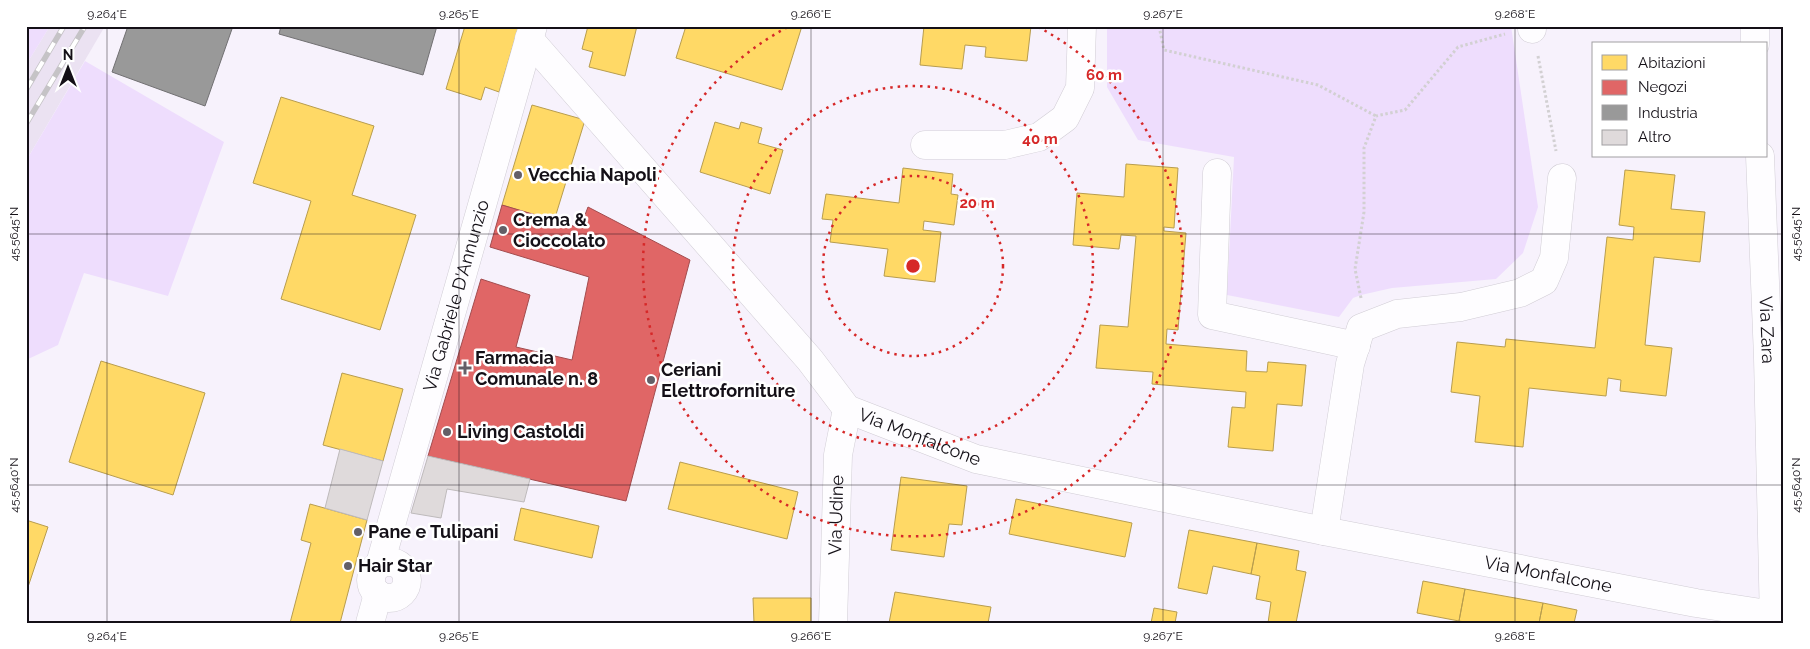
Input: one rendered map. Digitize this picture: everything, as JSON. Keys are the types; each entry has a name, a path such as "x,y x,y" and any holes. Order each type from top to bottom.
{"street":[{"path":"926,145 1005,145 1039,137 1065,118 1080,88 1082,26"},
{"path":"1755,26 1756,42"},
{"name":"Via Monfalcone","path":"531,33 810,360 847,409 976,459 1324,531 1774,619"},
{"name":"Via Gabriele D'Annunzio","path":"370,623 378,594 388,598 399,595 406,585 407,579 403,568 392,562 380,564 531,33"},
{"name":"Via Zara","path":"1760,158 1774,275 1774,619"},
{"path":"1217,173 1212,314 1358,337 1397,314 1461,306 1520,292 1544,281 1554,258 1562,178"},
{"path":"1324,531 1350,364 1358,337"},
{"name":"Via Udine","path":"833,623 838,455 847,409"}],"path":[{"path":"1159,26 1164,50 1318,85 1376,116 1405,110 1458,47 1532,27 1562,178"},
{"path":"1358,337 1361,295 1355,270 1364,212 1364,148 1376,116"}],"shaded area":[{"path":"26,26 50,26 26,65"},
{"path":"50,26 105,26 26,161 26,65"},
{"path":"1107,26 1511,26 1538,207 1523,253 1496,279 1392,288 1361,295 1353,298 1339,317 1227,295 1234,157 1138,140 1107,87"},
{"path":"85,61 224,142 168,296 84,273 58,345 26,360 26,161"}],"building: Abitazioni":[{"path":"465,26 519,26 499,92 485,87 481,100 446,89"},
{"path":"588,26 637,26 625,76 589,67 593,52 582,49"},
{"path":"686,26 802,26 782,90 676,58"},
{"path":"924,26 1031,26 1027,61 985,57 986,47 965,45 962,69 920,65"},
{"path":"281,97 374,126 352,195 416,215 380,330 281,299 311,201 253,183"},
{"path":"532,105 585,120 554,221 502,205"},
{"path":"715,122 739,129 741,122 762,128 758,143 783,150 770,194 700,172"},
{"path":"1126,164 1178,168 1174,228 1164,227 1164,231 1186,233 1178,330 1167,329 1166,344 1247,351 1246,371 1267,372 1268,362 1306,365 1302,406 1277,404 1273,451 1228,447 1232,407 1245,408 1246,392 1152,384 1153,372 1096,368 1100,325 1128,327 1136,236 1121,235 1119,249 1073,245 1077,193 1124,197"},
{"path":"903,168 953,174 951,194 958,195 954,225 924,221 923,230 941,232 935,282 884,276 888,249 830,242 833,220 822,219 826,194 899,203"},
{"path":"1625,170 1675,175 1671,209 1705,212 1700,262 1654,257 1645,345 1672,348 1666,396 1620,391 1621,380 1608,378 1606,396 1529,388 1523,447 1475,442 1480,396 1451,392 1457,342 1505,347 1506,339 1595,348 1607,237 1633,240 1634,227 1619,225"},
{"path":"101,361 205,393 173,495 69,462"},
{"path":"342,373 403,389 383,461 323,445"},
{"path":"680,462 798,492 787,539 668,509"},
{"path":"901,477 967,486 962,525 949,524 944,557 891,550"},
{"path":"1016,499 1132,523 1125,557 1009,534"},
{"path":"310,504 367,520 340,623 290,623 311,543 301,540"},
{"path":"521,508 599,526 592,558 514,540"},
{"path":"26,520 48,527 26,593"},
{"path":"1189,530 1257,543 1251,574 1213,566 1207,594 1178,588"},
{"path":"1257,543 1299,551 1296,570 1306,572 1296,623 1268,623 1271,602 1256,599 1260,576 1251,574"},
{"path":"1423,581 1465,589 1459,621 1417,613"},
{"path":"1465,589 1543,603 1539,623 1470,623 1459,621"},
{"path":"895,592 991,607 988,623 889,623"},
{"path":"753,598 811,598 811,623 754,623"},
{"path":"1543,603 1577,610 1574,623 1539,623"},
{"path":"1154,608 1177,612 1175,623 1151,623"}],"building: Negozi":[{"path":"502,205 580,228 588,207 690,260 626,501 428,456 481,279 530,295 516,347 572,360 589,277 490,247"}],"building: Industria":[{"path":"128,26 233,26 205,106 112,72"},
{"path":"281,26 437,26 423,75 279,34"}],"building: Altro":[{"path":"340,449 383,461 367,520 325,508"},
{"path":"428,456 530,479 524,502 447,489 441,518 411,513"}],"railway":[{"path":"26,90 64,26"},
{"path":"26,124 85,26"}],"place":[{"name":"Vecchia Napoli","path":"518,175"},
{"name":"Crema & Cioccolato","path":"503,230"},
{"name":"Farmacia Comunale n. 8","path":"465,368"},
{"name":"Ceriani Elettroforniture","path":"651,380"},
{"name":"Living Castoldi","path":"447,432"},
{"name":"Pane e Tulipani","path":"358,532"},
{"name":"Hair Star","path":"348,566"}]}
